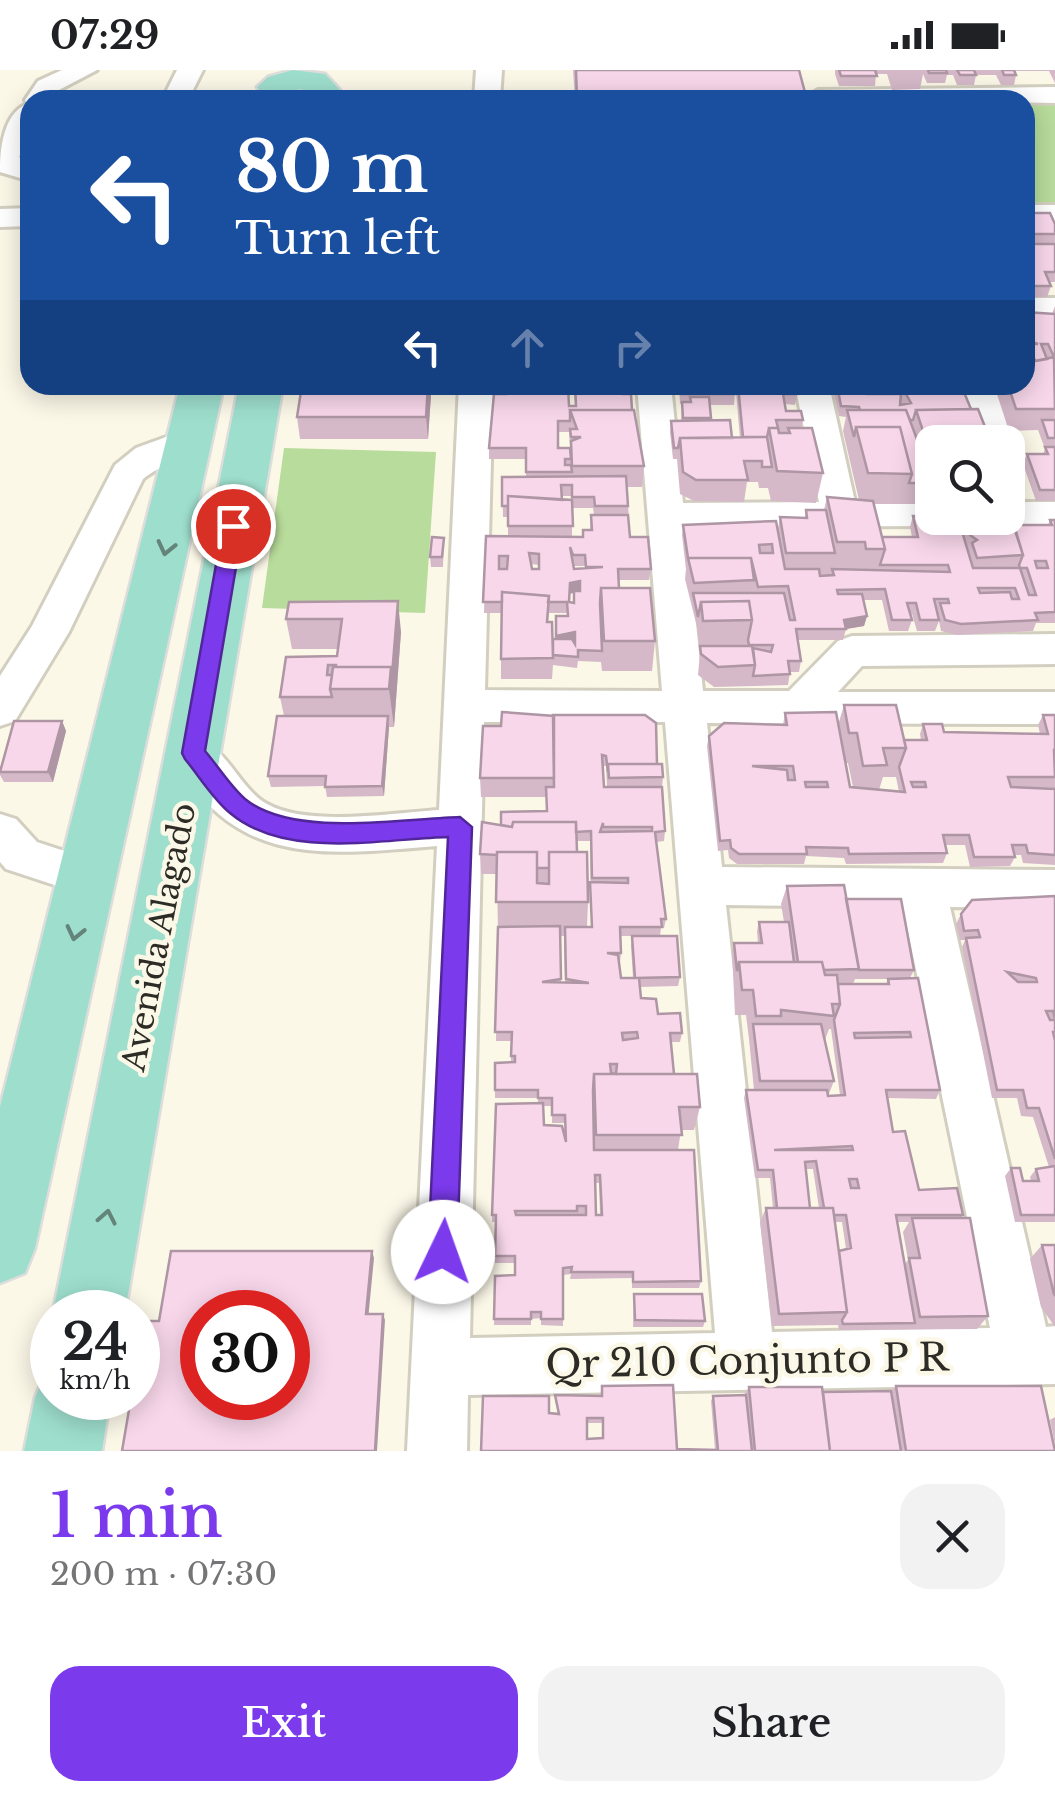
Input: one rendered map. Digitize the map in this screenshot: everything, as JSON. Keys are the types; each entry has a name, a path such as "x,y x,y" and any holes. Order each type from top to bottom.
{"main road":[{"path":"275,86 303,79 324,87"},
{"path":"195,420 216,444 255,413"},
{"name":"Avenida Alagado","path":"93,1290 255,413"},
{"path":"0,1248 195,420"},
{"path":"63,1451 69,1420"}],"street":[{"path":"44,90 84,70"},
{"path":"1035,108 1048,107 1054,95"},
{"path":"20,130 5,157 20,172"},
{"path":"438,1451 476,395"},
{"path":"655,395 746,1360"},
{"path":"814,395 840,514"},
{"path":"982,395 992,425"},
{"path":"0,710 49,632 128,473 195,420"},
{"path":"667,516 915,514"},
{"path":"796,710 852,651 1055,649"},
{"path":"465,706 1055,708"},
{"path":"193,753 238,806 275,827 314,832 460,827"},
{"path":"0,832 22,856 88,876"},
{"path":"701,886 1055,888"},
{"path":"923,890 1040,1355"},
{"name":"Qr 210 Conjunto P R","path":"438,1367 1040,1355"}],"green space":[{"path":"1055,98 1055,206 1035,206 1035,99"},
{"path":"284,448 436,452 425,613 262,608"}],"building":[{"path":"576,70 799,70 804,90 577,90"},
{"path":"839,70 875,70 877,76 841,76"},
{"path":"957,70 974,70 976,75 960,75"},
{"path":"1035,213 1050,213 1055,234 1035,234"},
{"path":"1035,244 1055,244 1055,272 1045,272 1051,286 1035,286"},
{"path":"1035,313 1055,314 1055,359 1048,344 1041,344 1047,359 1035,361"},
{"path":"1054,357 1055,409 1016,409 1011,395 1035,395 1035,361"},
{"path":"300,395 427,395 426,417 297,417"},
{"path":"494,395 568,395 569,406 576,406 575,395 631,395 632,410 570,410 570,421 558,421 558,448 570,448 571,459 565,459 565,465 571,465 572,472 526,472 526,448 489,448"},
{"path":"739,395 783,395 786,411 801,411 803,420 776,420 778,428 769,428 767,437 743,437"},
{"path":"839,395 901,395 900,405 911,403 907,395 965,395 971,409 916,410 910,420 906,410 841,406"},
{"path":"690,397 709,397 711,418 683,418 682,402 691,402"},
{"path":"978,409 984,425 921,425 916,410"},
{"path":"570,410 634,410 644,466 572,466 571,441 581,437 571,437 570,429 577,429"},
{"path":"847,410 906,410 915,434 915,483 909,483 912,474 900,427 856,427 854,437"},
{"path":"730,420 732,438 680,438 678,448 674,448 671,421"},
{"path":"1042,420 1055,420 1055,438 1048,438"},
{"path":"856,427 900,427 912,474 868,473"},
{"path":"769,428 790,433 788,428 812,428 823,473 777,471"},
{"path":"767,437 772,467 762,467 762,461 744,461 748,480 696,480 683,472 680,438"},
{"path":"1045,447 1055,447 1055,490 1040,490 1027,454 1048,454"},
{"path":"626,476 628,506 595,506 594,497 572,497 572,485 561,485 562,500 508,496 508,506 502,506 502,477"},
{"path":"508,496 572,500 573,526 508,526"},
{"path":"827,497 873,501 885,549 866,549 865,542 837,542"},
{"path":"806,510 826,510 835,553 786,553 780,517 807,518"},
{"path":"591,515 628,515 630,537 648,537 651,569 618,569 619,588 601,588 602,651 578,650 578,657 553,655 553,639 572,639 575,644 575,632 556,636 556,616 568,616 567,602 548,602 549,596 502,592 502,602 483,602 486,536 583,537 583,530 592,530","holes":["570,547 573,555 585,555 586,567 603,567 574,569","529,553 539,554 539,569 532,569","499,556 508,556 507,569 499,569","580,581 580,591 574,591 574,603 569,602 570,583"]},
{"path":"1050,520 1055,520 1055,612 1035,613 1038,620 961,624 945,620 940,603 949,603 948,599 934,599 939,620 920,620 916,603 907,603 912,620 892,620 885,589 837,590 838,594 862,594 867,616 844,620 846,629 796,629 801,661 788,661 790,674 753,676 753,648 771,652 773,645 749,645 749,601 701,602 698,617 693,593 784,593 790,620 795,620 788,586 758,587 751,558 688,558 683,525 776,521 785,569 819,569 820,576 834,575 832,569 950,572 948,565 880,565 885,549 882,537 963,535 973,568 1020,568 1023,555 1017,535 1025,535 1025,525 1052,525","holes":["772,544 773,553 760,553 759,545","1035,561 1046,561 1048,568 1037,568","1020,568 1027,568 1036,595 1029,595","978,588 1015,588 1019,599 1012,599 1010,592 980,593"]},
{"path":"970,535 1016,535 1023,555 977,558 972,543 977,540"},
{"path":"432,537 444,538 442,557 430,557"},
{"path":"688,558 751,558 754,580 694,583"},
{"path":"601,588 650,588 655,641 604,641"},
{"path":"502,592 549,596 547,622 552,622 553,658 501,659"},
{"path":"398,601 392,675 391,667 328,665 332,697 280,697 286,657 337,656 342,619 286,619 289,602"},
{"path":"749,601 752,620 703,621 701,602"},
{"path":"700,646 752,646 755,665 718,667 701,654"},
{"path":"333,667 391,667 389,689 330,689"},
{"path":"844,705 896,705 906,748 883,748 887,765 863,766 857,733 849,733"},
{"path":"502,712 554,716 554,778 480,778 483,726 501,726"},
{"path":"836,712 850,787 905,792 899,767 906,748 904,740 927,740 923,724 942,724 944,732 1048,734 1043,715 1055,715 1055,777 1008,777 1011,787 1055,789 1055,855 1028,853 1026,845 1012,845 1015,857 974,857 969,835 943,835 947,853 849,854 848,848 806,847 807,854 739,854 731,848 730,840 720,841 709,736 724,723 787,725 785,713","holes":["752,766 793,766 795,780 788,780 787,770","805,782 827,782 828,787 806,787","911,782 925,782 926,787 913,787"]},
{"path":"553,715 645,715 656,723 657,764 608,764 608,772 606,756 602,755 604,787 662,787 665,831 655,832 666,919 661,919 662,927 620,927 621,953 607,953 618,955 621,978 639,978 641,998 656,999 658,1014 680,1013 682,1033 670,1033 674,1074 616,1074 594,1074 594,1150 694,1150 701,1281 633,1282 633,1272 571,1272 572,1267 563,1268 563,1319 541,1319 541,1312 531,1312 531,1319 494,1319 495,1276 515,1275 515,1256 495,1256 496,1215 492,1215 496,1104 543,1103 544,1125 562,1126 566,1142 565,1115 552,1115 552,1098 538,1098 538,1090 495,1090 495,1063 515,1062 515,1056 511,1056 512,1032 495,1032 498,927 560,926 561,979 542,982 589,983 566,979 565,927 592,927 590,882 628,883 628,878 592,878 591,831 576,832 576,822 501,825 501,812 547,811 546,787 554,787","holes":["603,823 603,827 652,827 652,831 600,832","637,1032 638,1038 623,1040 622,1033","595,1175 600,1175 602,1215 596,1215","577,1206 586,1206 586,1215 516,1215 515,1211 577,1211"]},
{"path":"277,716 388,716 382,786 325,787 326,776 268,776"},
{"path":"14,721 62,721 48,772 0,772"},
{"path":"608,764 662,764 663,777 609,778"},
{"path":"482,822 512,827 513,822 576,822 577,852 549,852 549,868 537,868 537,852 480,854"},
{"path":"497,852 537,852 537,883 549,884 549,852 587,852 588,902 496,902"},
{"path":"844,885 859,969 824,970 822,962 798,962 787,886"},
{"path":"1055,896 1055,1019 1053,1011 1046,1011 1050,1020 1055,1020 1055,1159 1039,1108 1027,1108 1023,1090 997,1090 966,938 980,937 978,930 964,931 961,914 972,900","holes":["1007,972 1036,978 1037,982 1018,982"]},
{"path":"846,899 901,899 914,970 859,970"},
{"path":"759,922 789,922 794,962 739,962 737,971 734,943 762,943"},
{"path":"632,936 677,936 680,977 635,978"},
{"path":"739,962 822,962 825,975 837,975 840,1004 832,1004 834,1016 781,1010 781,1016 756,1016 753,990 742,990"},
{"path":"918,978 940,1090 886,1090 893,1132 905,1131 919,1190 957,1188 963,1215 896,1215 915,1323 843,1324 847,1312 839,1251 851,1248 846,1215 834,1215 833,1208 824,1208 816,1161 805,1162 810,1208 777,1208 773,1170 758,1170 746,1090 827,1090 828,1096 845,1095 834,1020 840,1004 838,984 889,984 888,979","holes":["910,1032 911,1037 855,1038 854,1033","852,1146 853,1150 774,1150","849,1179 857,1179 859,1188 851,1188"]},
{"path":"753,1024 821,1024 834,1081 760,1081"},
{"path":"594,1074 697,1074 700,1107 679,1107 682,1135 596,1135"},
{"path":"1055,1166 1055,1215 1021,1215 1011,1168 1020,1168 1023,1181 1039,1181 1036,1169"},
{"path":"766,1208 833,1208 847,1312 779,1314"},
{"path":"912,1218 970,1218 988,1316 920,1317 909,1258 920,1258"},
{"path":"1042,1245 1055,1245 1055,1295 1054,1294"},
{"path":"171,1251 372,1251 366,1314 383,1314 375,1451 122,1451 127,1420 160,1420 160,1315"},
{"path":"634,1294 702,1294 705,1321 635,1320"},
{"path":"673,1385 677,1449 718,1450 713,1396 746,1395 752,1451 481,1451 483,1396 549,1396 549,1413 559,1414 555,1395 602,1396 602,1386","holes":["587,1418 603,1418 603,1438 587,1439"]},
{"path":"896,1386 1041,1386 1055,1451 906,1451"},
{"path":"749,1387 822,1387 830,1451 755,1451"},
{"path":"891,1391 901,1451 830,1451 823,1392"}],"route":[{"path":"233,526 193,753 238,806 275,827 314,832 460,827 443,1252"}]}
